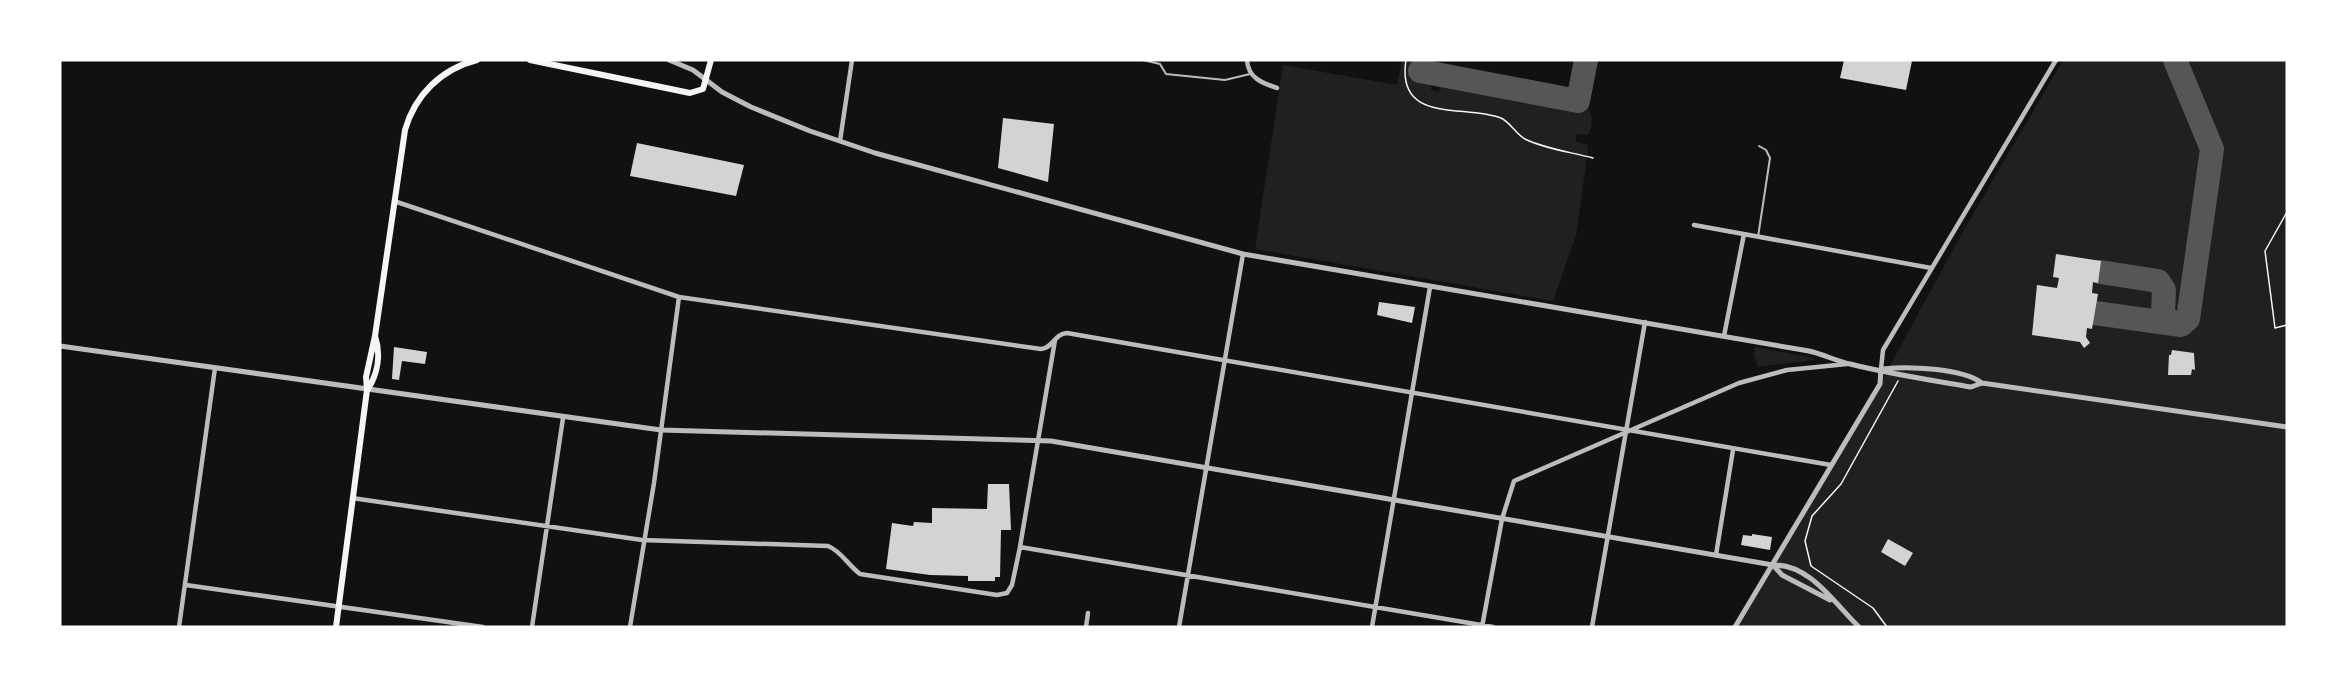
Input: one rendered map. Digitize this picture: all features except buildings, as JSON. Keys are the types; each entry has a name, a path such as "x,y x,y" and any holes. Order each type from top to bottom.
{"main road":[{"path":"336,627 368,368 375,336 405,130 412,109 434,82 462,64 477,60"},
{"path":"530,60 690,93 703,89 711,60"}],"street":[{"path":"669,60 693,70 722,93 751,107 840,141 914,165 1243,254 1809,351 1849,364 1881,369 1899,376 1971,387 1982,383"},
{"path":"840,141 852,60"},
{"path":"1247,60 1250,74 1265,84 1277,88"},
{"path":"1735,627 1880,384 1882,351 2056,60"},
{"path":"394,201 678,297 1041,350 1049,347 1056,338 1067,333 1733,450 1831,465"},
{"path":"1694,225 1931,268"},
{"path":"1725,336 1744,234"},
{"path":"1179,627 1243,254"},
{"path":"1372,627 1430,287"},
{"path":"630,627 661,429 678,297"},
{"path":"1592,627 1645,322"},
{"path":"352,498 642,540 828,546 837,549 849,566 860,574 997,595 1007,593 1012,585 1020,547 1056,338"},
{"path":"60,347 563,418 661,429 1070,444 1773,565 1788,565 1813,579 1832,602 1859,627"},
{"path":"1482,626 1502,519 1509,491 1516,480 1738,383 1787,370 1849,364"},
{"path":"1881,369 1912,367 1973,377 1982,383 2287,427"},
{"path":"179,627 215,368"},
{"path":"532,627 563,418"},
{"path":"1716,555 1733,450"},
{"path":"1020,547 1493,627"},
{"path":"1773,565 1782,575 1832,602"},
{"path":"186,585 483,627"},
{"path":"1086,627 1088,613"}],"lane":[{"path":"1143,60 1160,64 1166,74 1225,80 1250,74"},
{"path":"1758,237 1770,158 1766,150 1759,146"}],"path":[{"path":"1406,60 1406,84 1409,92 1423,105 1501,118 1527,140 1593,158"},
{"path":"2287,212 2268,241 2265,259 2275,328 2287,325"},
{"path":"1887,627 1873,608 1811,566 1805,541 1815,510 1841,484 1889,400 1899,376"}],"shaded area":[{"path":"1402,60 1421,60 1418,75 1432,79 1431,90 1439,92 1441,80 1589,109 1592,122 1590,132 1588,135 1577,134 1576,141 1587,145 1588,150 1576,235 1553,301 1255,249 1283,65 1397,85"},
{"path":"2063,60 2287,60 2287,627 1735,627 1880,384 1961,235"},
{"path":"1755,347 1814,358 1814,360 1758,367 1754,355"}],"taxiway":[{"path":"1420,71 1578,101 1586,60"},
{"path":"2095,313 2181,325 2188,319 2212,149 2175,60"},
{"path":"2100,272 2158,281 2164,290 2163,315 2173,323"}]}
